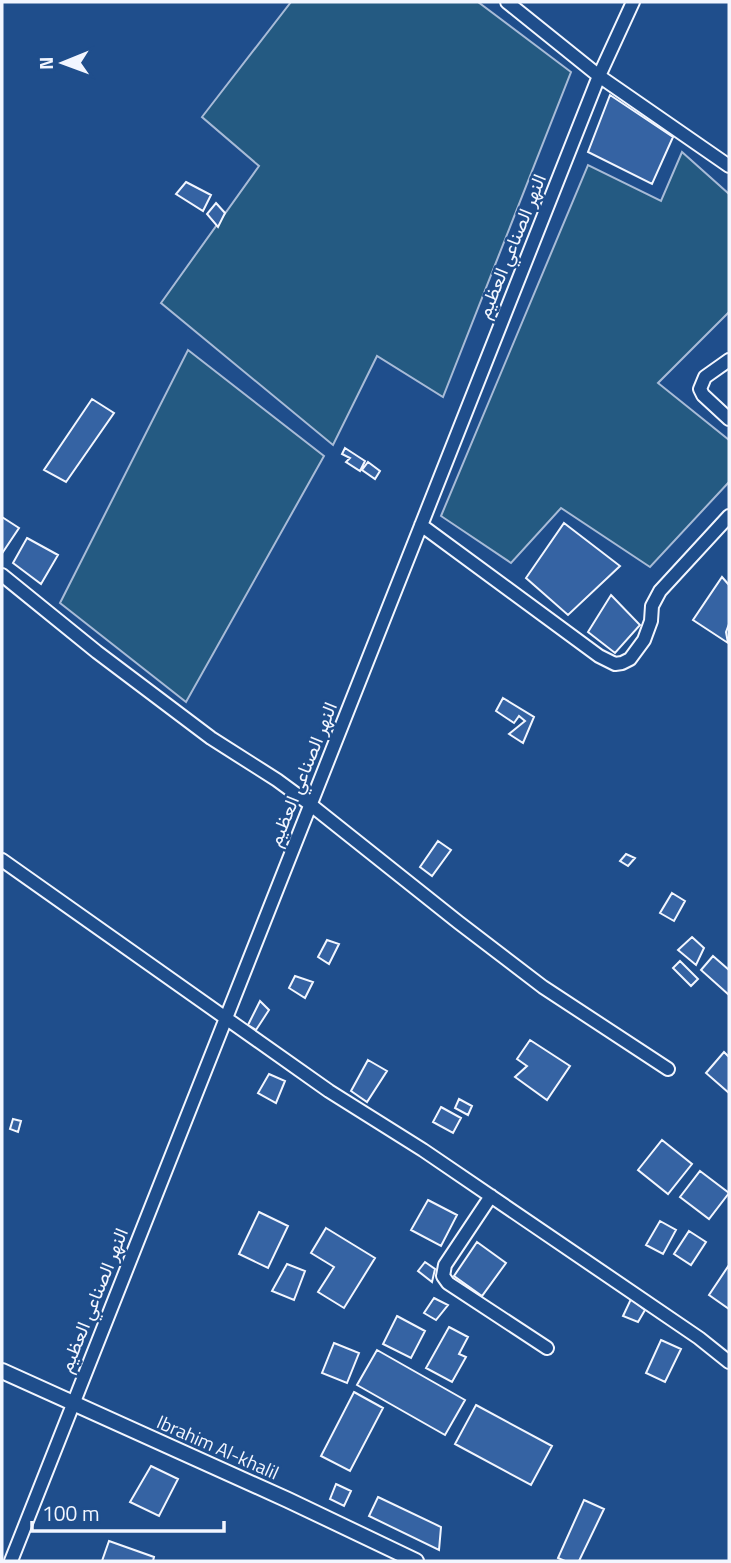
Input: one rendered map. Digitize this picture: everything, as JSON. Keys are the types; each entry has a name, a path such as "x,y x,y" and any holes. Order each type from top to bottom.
{"street":[{"path":"508,2 599,76 729,166"},
{"name":"النهر الصناعي العظيم","path":"11,1561 599,76 633,2"},
{"path":"729,360 705,377 700,389 729,419"},
{"path":"421,525 599,656 615,664 630,659 644,640 651,621 652,606 660,590 729,516"},
{"path":"2,575 97,652 211,738 311,805 543,987 668,1069"},
{"path":"2,860 329,1091 491,1196 699,1338 729,1362"},
{"path":"491,1196 445,1265 443,1276 448,1283 547,1348"},
{"name":"Ibrahim Al-khalil","path":"2,1371 416,1561"}],"shaded area":[{"path":"291,2 478,2 571,72 443,397 377,356 333,445 161,303 259,166 202,117"},
{"path":"682,152 729,194 729,312 658,383 729,440 729,482 650,567 561,508 511,563 441,516 588,165 661,201"},
{"path":"188,350 324,456 186,702 60,603"}],"building":[{"path":"610,95 673,137 652,184 588,152"},
{"path":"186,182 211,195 203,211 176,194"},
{"path":"216,203 225,213 218,227 207,214"},
{"path":"92,399 114,413 66,482 44,470"},
{"path":"345,448 365,461 360,471 346,462 350,458 342,454"},
{"path":"368,462 380,471 375,479 362,470"},
{"path":"2,517 19,528 3,552 2,551"},
{"path":"564,523 620,566 568,615 526,578"},
{"path":"27,538 58,555 41,584 13,563"},
{"path":"722,577 729,585 729,624 726,632 728,643 693,620"},
{"path":"611,595 640,625 615,653 588,632"},
{"path":"503,698 534,717 523,743 509,734 525,721 519,716 514,723 496,711"},
{"path":"438,841 451,850 432,876 420,867"},
{"path":"626,854 635,858 628,866 620,861"},
{"path":"672,893 685,901 674,921 660,913"},
{"path":"692,937 704,948 696,965 678,950"},
{"path":"327,940 339,944 329,964 318,957"},
{"path":"713,956 729,970 729,995 701,970"},
{"path":"680,961 698,979 691,986 673,968"},
{"path":"295,976 313,982 305,998 289,988"},
{"path":"260,1001 269,1010 256,1030 248,1025"},
{"path":"530,1040 570,1066 547,1100 515,1077 527,1066 517,1059"},
{"path":"724,1052 729,1057 729,1093 706,1073"},
{"path":"368,1060 387,1071 367,1102 351,1091"},
{"path":"269,1074 285,1081 276,1103 258,1093"},
{"path":"459,1099 472,1106 468,1115 455,1108"},
{"path":"441,1107 461,1118 453,1133 433,1122"},
{"path":"13,1119 21,1121 18,1132 10,1129"},
{"path":"662,1140 692,1164 668,1194 638,1170"},
{"path":"700,1171 729,1193 709,1219 680,1197"},
{"path":"428,1200 457,1215 441,1246 411,1230"},
{"path":"259,1212 288,1226 268,1268 239,1254"},
{"path":"660,1221 676,1230 663,1254 646,1245"},
{"path":"326,1228 375,1258 344,1308 318,1292 334,1267 311,1253"},
{"path":"689,1231 706,1242 691,1265 674,1254"},
{"path":"477,1242 506,1263 482,1296 454,1276"},
{"path":"425,1262 435,1269 432,1282 418,1271"},
{"path":"287,1264 305,1271 294,1300 272,1291"},
{"path":"729,1265 729,1309 709,1295"},
{"path":"434,1298 448,1305 436,1320 424,1313"},
{"path":"631,1299 645,1310 638,1322 623,1316"},
{"path":"397,1316 425,1331 411,1358 383,1344"},
{"path":"449,1327 468,1337 459,1354 466,1357 452,1382 426,1368"},
{"path":"661,1340 681,1349 665,1382 646,1373"},
{"path":"334,1343 359,1353 347,1383 322,1373"},
{"path":"377,1350 465,1400 445,1435 357,1385"},
{"path":"354,1392 383,1408 350,1471 321,1456"},
{"path":"476,1405 552,1446 531,1485 455,1444"},
{"path":"151,1466 178,1479 159,1516 130,1502"},
{"path":"336,1484 351,1491 344,1506 330,1499"},
{"path":"378,1497 441,1527 439,1550 369,1516"},
{"path":"584,1500 604,1509 579,1561 565,1561 558,1558"},
{"path":"109,1541 154,1557 153,1561 102,1561"}]}
